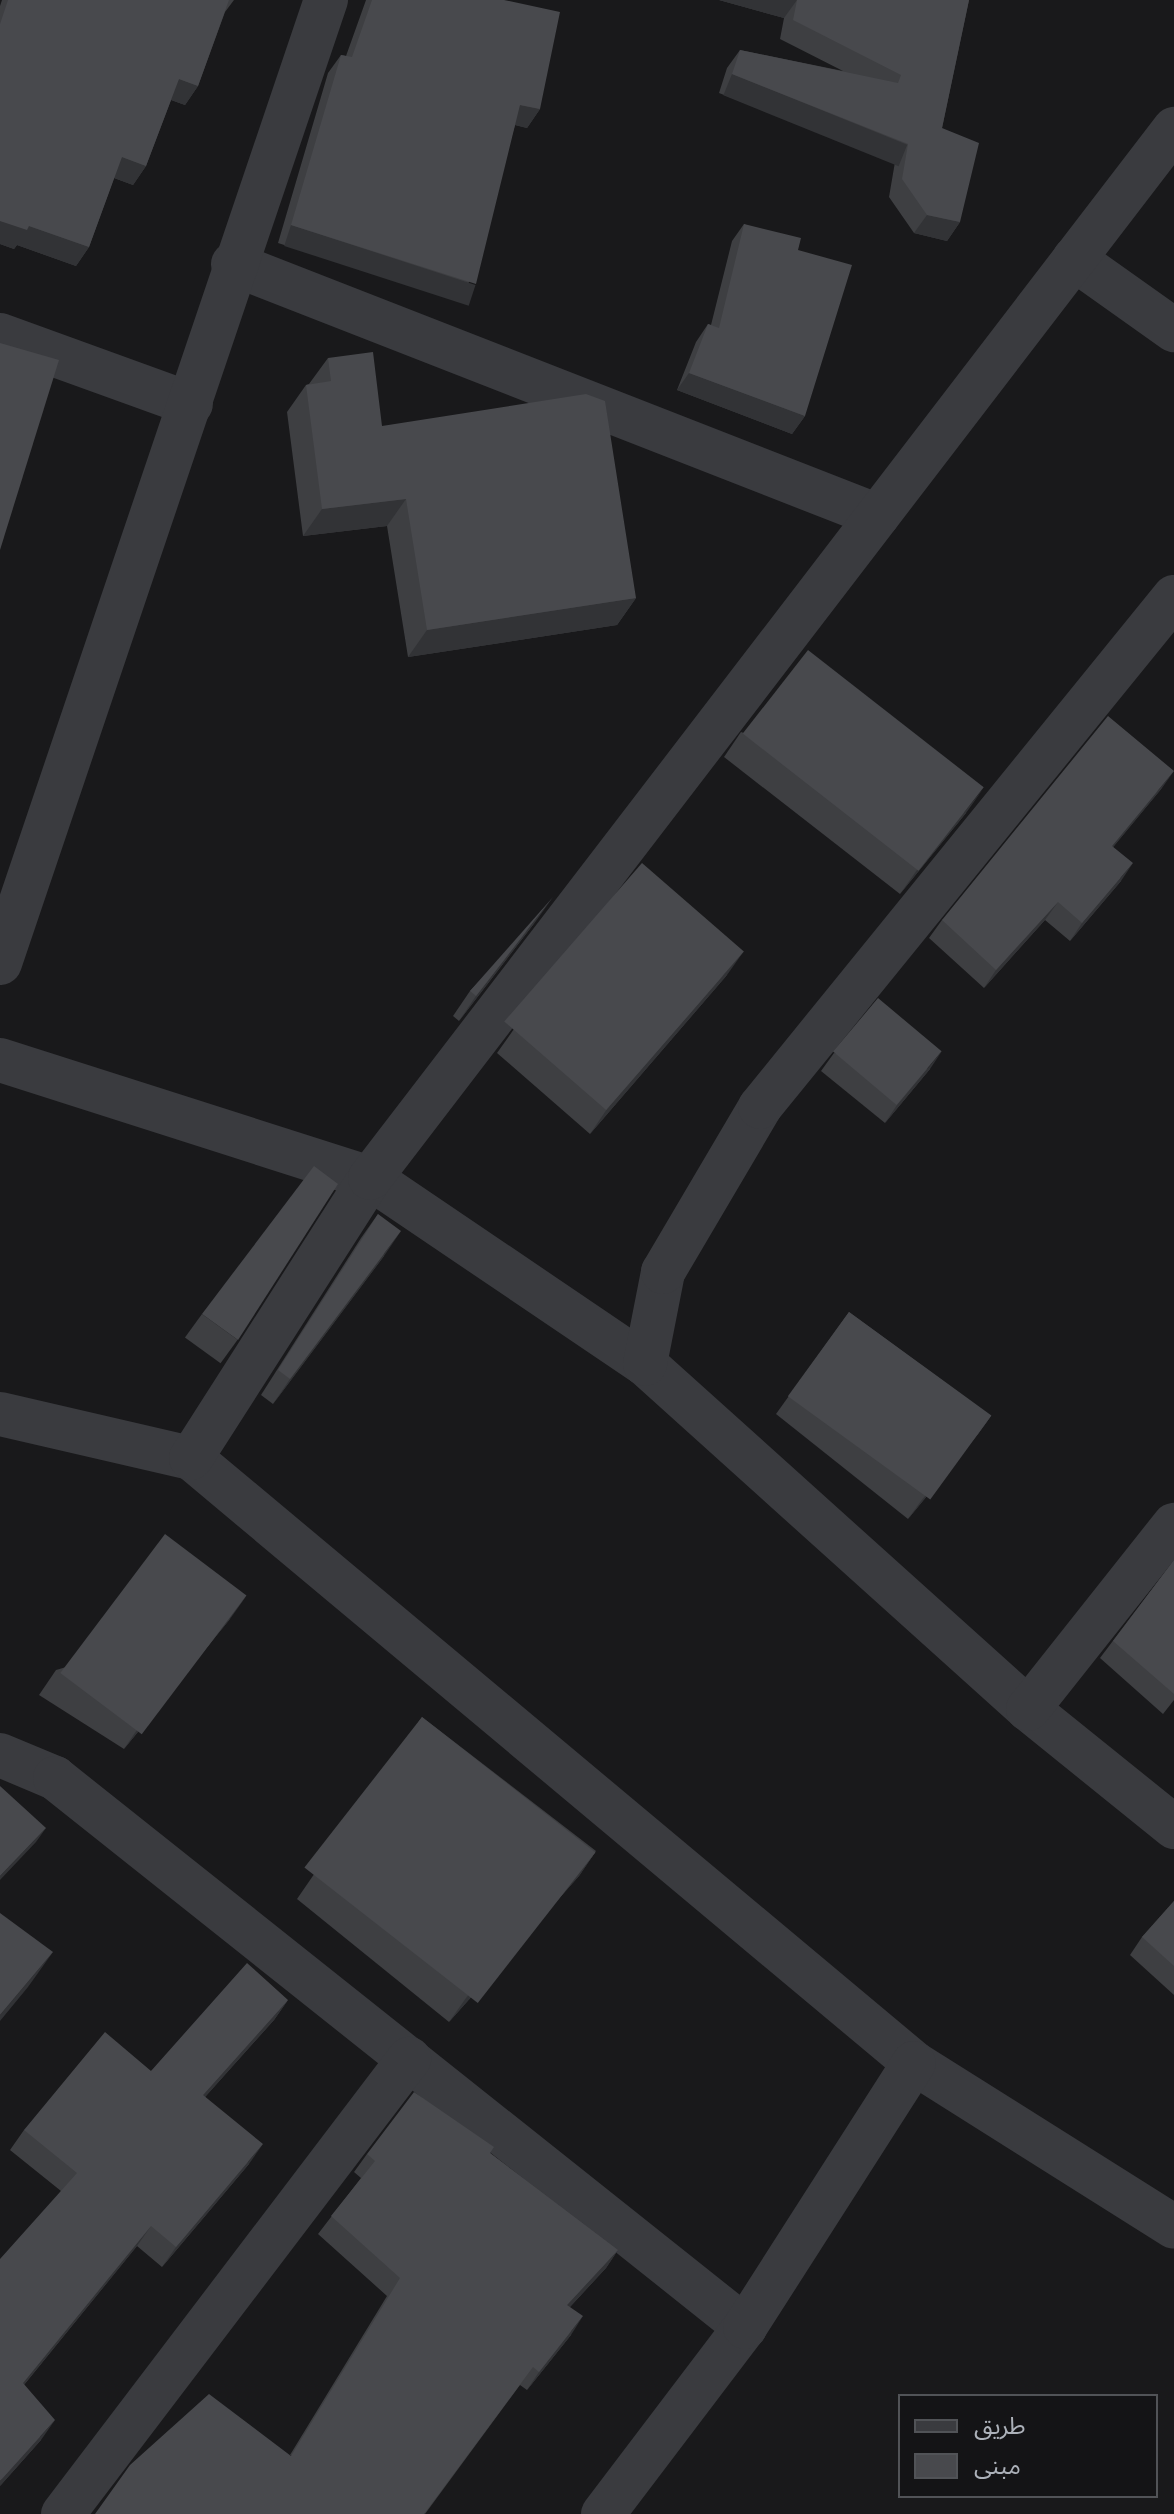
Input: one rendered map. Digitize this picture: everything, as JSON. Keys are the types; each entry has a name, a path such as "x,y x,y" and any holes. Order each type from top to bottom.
{"street":[{"path":"0,963 191,404 233,264 326,0"},
{"path":"191,1458 370,1178 1174,129"},
{"path":"1074,259 1174,330"},
{"path":"233,264 878,516"},
{"path":"0,335 191,404"},
{"path":"645,1364 663,1272 760,1107 1174,597"},
{"path":"0,1060 370,1178 645,1364 1028,1709 1174,1827"},
{"path":"0,1414 191,1458 914,2063 1174,2227"},
{"path":"1028,1709 1174,1525"},
{"path":"0,1755 55,1778 745,2327"},
{"path":"63,2514 409,2059"},
{"path":"603,2514 745,2327 914,2063"}],"building":[{"path":"8,0 229,0 198,86 179,79 146,166 122,157 89,247 29,226 27,230 0,221 0,24"},
{"path":"372,0 504,0 560,12 540,109 520,105 476,284 291,225 341,55 352,57"},
{"path":"797,0 969,0 942,128 979,143 960,222 927,215 902,179 908,144 732,74 740,50 898,83 901,75 793,20"},
{"path":"744,224 801,238 798,250 852,265 805,416 689,373 708,324 719,328"},
{"path":"0,343 59,360 0,550"},
{"path":"373,352 382,426 586,394 605,401 636,598 427,630 406,499 322,509 306,385 331,381 328,358"},
{"path":"808,650 984,787 918,871 743,734"},
{"path":"1108,716 1174,771 1112,846 1133,863 1082,923 1058,902 996,970 942,920"},
{"path":"642,863 744,952 606,1110 504,1021"},
{"path":"553,897 476,996 470,991"},
{"path":"878,998 942,1051 897,1105 833,1052"},
{"path":"314,1166 338,1184 238,1340 202,1314"},
{"path":"378,1214 401,1231 290,1379 278,1370"},
{"path":"849,1312 991,1415 930,1500 788,1396"},
{"path":"165,1534 246,1595 142,1734 60,1673"},
{"path":"1174,1560 1174,1694 1113,1641"},
{"path":"422,1717 595,1852 478,2003 304,1868"},
{"path":"0,1786 46,1828 0,1876"},
{"path":"1174,1901 1174,1966 1142,1937"},
{"path":"0,1913 53,1952 0,2015"},
{"path":"247,1963 288,2000 203,2095 263,2144 176,2247 151,2226 23,2383 55,2420 0,2481 0,2259 77,2173 24,2130 105,2032 151,2071"},
{"path":"414,2092 494,2147 490,2153 618,2250 567,2305 583,2316 539,2372 533,2367 424,2514 95,2514 130,2465 209,2394 291,2456 400,2278 331,2216 375,2161 367,2154"}]}
